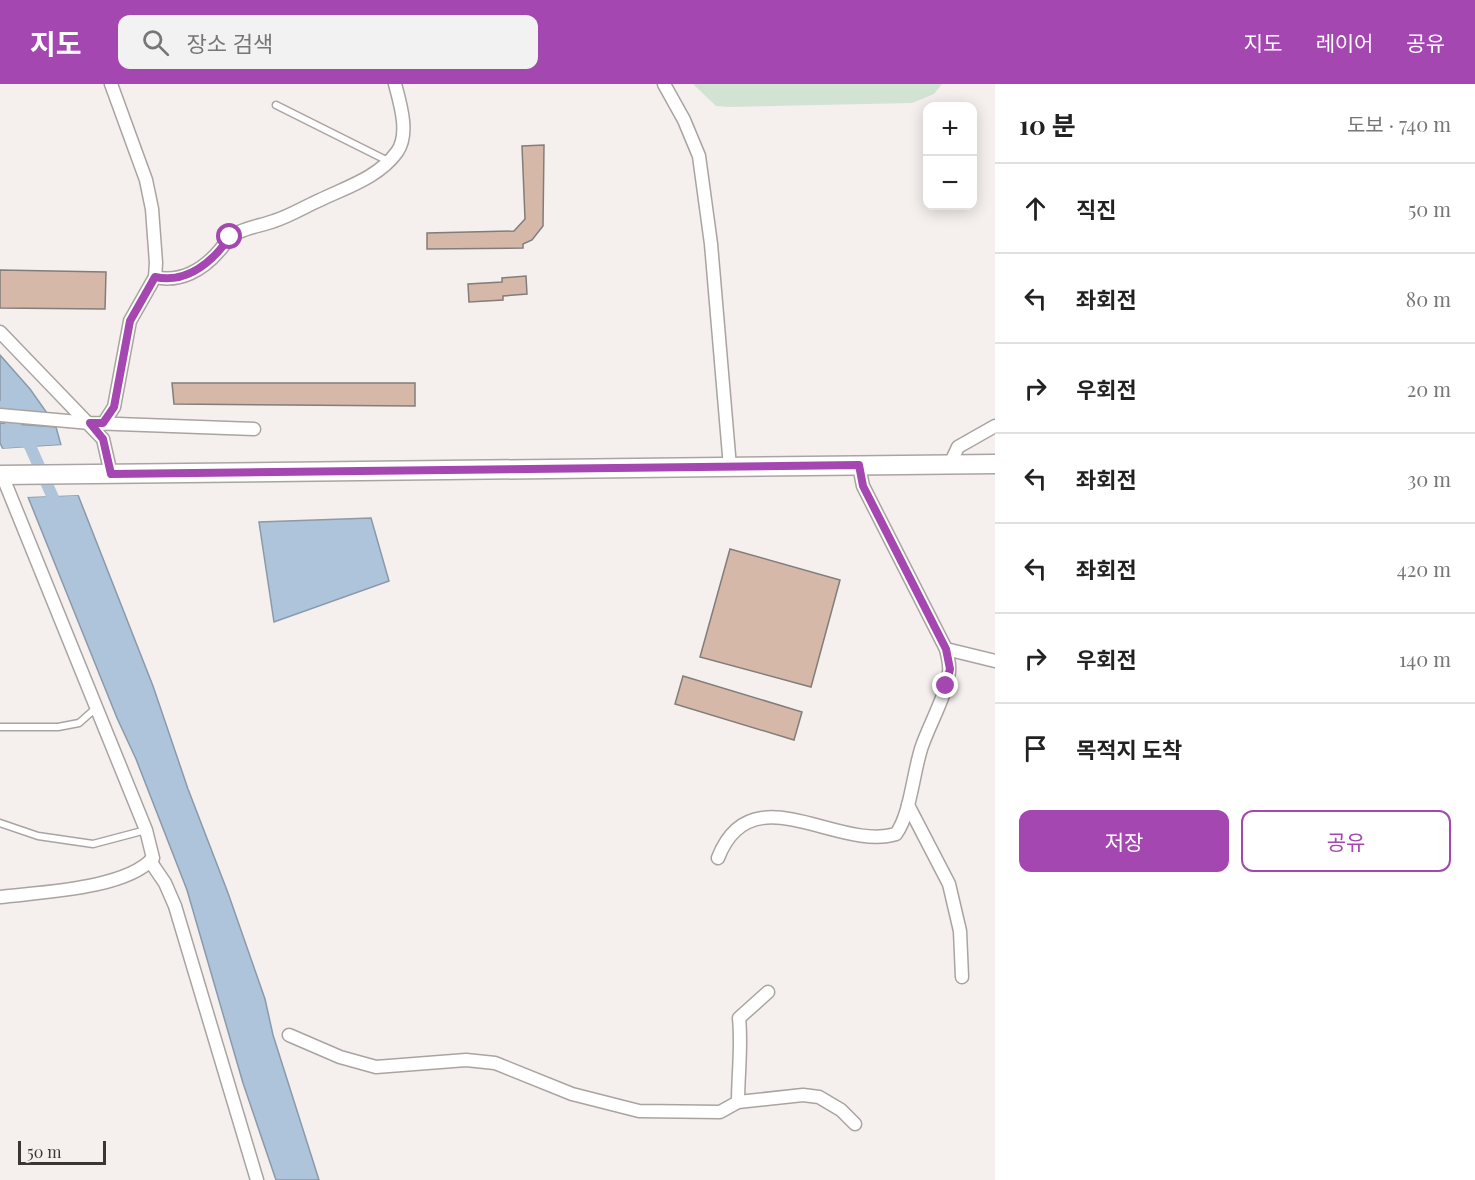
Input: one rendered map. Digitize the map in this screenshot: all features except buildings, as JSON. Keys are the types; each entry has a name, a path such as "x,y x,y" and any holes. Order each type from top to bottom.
{"main road":[{"path":"1,475 995,464"}],"street":[{"path":"103,423 114,407 130,321 155,277 152,209 146,180 111,84"},
{"path":"155,277 183,276 197,271 212,260 230,237 294,214 320,199 356,186 388,161 398,151 401,140 402,115 396,84"},
{"path":"664,84 684,120 699,156 711,244 729,467"},
{"path":"0,332 103,439 103,473"},
{"path":"0,415 90,423 254,429"},
{"path":"950,464 957,447 995,426"},
{"path":"718,858 725,840 732,831 754,820 797,819 868,838 883,838 896,834 906,814 922,746 946,686 950,669 946,649 863,486 859,465"},
{"path":"0,897 71,889 135,873 153,858 146,830 1,475"},
{"path":"946,649 995,661"},
{"path":"908,804 949,884 960,931 962,977"},
{"path":"150,861 165,883 175,906 257,1180"},
{"path":"738,1102 740,1018 768,992"},
{"path":"289,1035 340,1057 376,1067 466,1060 495,1063 572,1094 639,1111 720,1112 738,1102 782,1096 819,1097 841,1110 855,1124"}],"lane":[{"path":"276,105 388,161"},
{"path":"0,727 58,727 79,723 96,708"},
{"path":"0,823 38,836 93,844 146,830"}],"green space":[{"path":"693,84 942,84 934,94 912,103 728,107 716,106"}],"water":[{"path":"0,355 30,389 47,413 0,409"},
{"path":"0,423 56,427 61,445 3,449 0,443"},
{"path":"78,495 153,686 188,789 228,893 265,999 273,1035 319,1180 276,1180 243,1083 187,890 136,759 117,718 28,497"},
{"path":"371,518 389,581 274,622 259,522"}],"pier":[{"path":"64,445 61,448 3,452 0,449"},
{"path":"78,492 81,495 25,497 28,494"}],"waterway":[{"path":"0,407 30,446 58,509"}],"route":[{"path":"230,237 212,260 197,271 183,276 162,279 155,277 130,321 114,407 110,416 103,423 90,423 103,439 111,474 859,465 863,486 946,649 950,669 946,686"}]}
